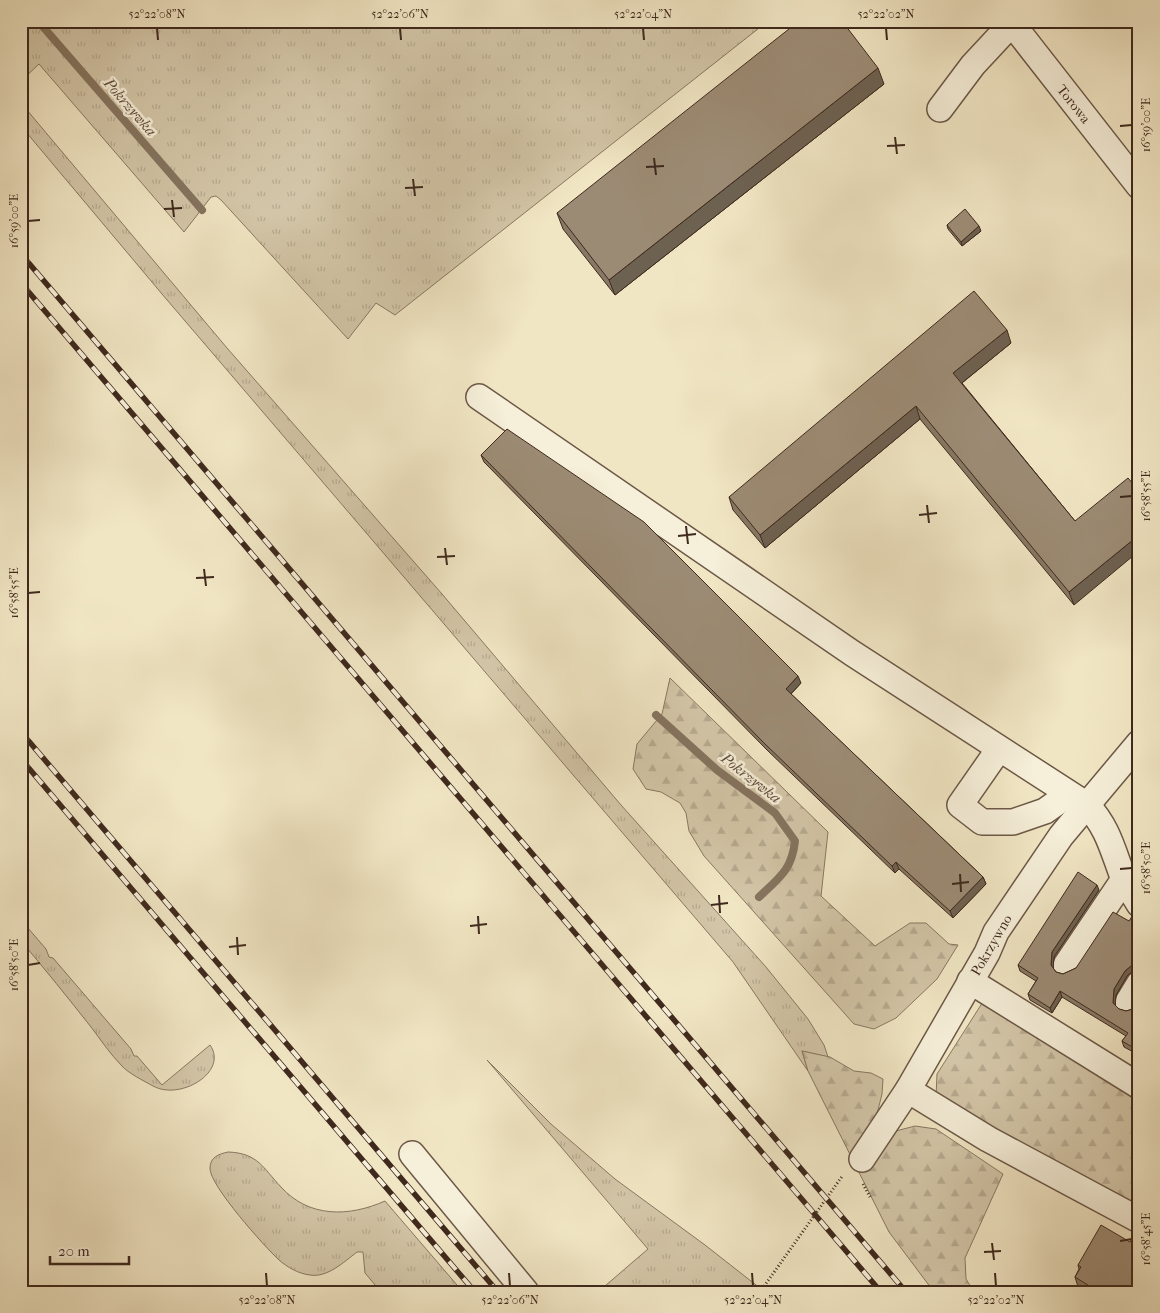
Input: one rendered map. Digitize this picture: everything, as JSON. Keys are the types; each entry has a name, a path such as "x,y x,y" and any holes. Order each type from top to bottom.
{"street":[{"path":"940,109 973,65 1012,22"},
{"name":"Torowa","path":"1012,22 1139,186"},
{"path":"479,397 852,653 1078,800 1100,819 1108,833 1124,879 1139,904"},
{"name":"Pokrzywno","path":"854,1165 908,1090 996,932 1061,836 1078,800 1139,743"},
{"path":"999,749 960,805 982,822 1013,822 1078,800"},
{"path":"1066,965 1124,879"},
{"path":"970,981 1139,1086"},
{"path":"908,1090 988,1139 1139,1220"},
{"path":"412,1154 526,1292"}],"path":[{"path":"760,1292 854,1165"}],"green space":[{"path":"21,21 768,21 395,315 376,303 348,339 216,196 211,197 184,232 39,64 21,81"},
{"path":"21,103 227,348 442,594 621,805 766,967 808,1019 824,1045 828,1057 802,1051 808,1071 733,962 162,294 21,126"},
{"path":"670,678 828,832 821,896 875,946 910,923 926,923 949,944 958,945 937,979 896,1018 874,1029 854,1024 704,856 689,831 686,813 680,803 661,792 646,789 633,769 637,744 662,714"},
{"path":"21,920 46,949 49,957 53,958 131,1049 134,1056 137,1056 162,1085 210,1045 214,1055 213,1065 207,1074 188,1087 164,1090 136,1077 125,1069 21,941"},
{"path":"986,997 1139,1097 1138,1202 1117,1201 936,1097 937,1074"},
{"path":"802,1051 830,1057 854,1071 871,1073 883,1079 882,1094 877,1114 892,1132 915,1126 936,1129 1003,1174 965,1258 966,1279 974,1292 934,1292 889,1232 808,1071"},
{"path":"487,1060 551,1124 615,1179 765,1292 598,1292 648,1249"},
{"path":"228,1152 246,1155 259,1163 281,1187 304,1205 330,1212 344,1212 358,1210 385,1201 463,1292 381,1292 365,1273 363,1252 357,1252 329,1272 323,1274 306,1274 289,1268 262,1243 218,1188 212,1176 210,1164 218,1155"}],"building":[{"path":"799,21 842,21 878,68 609,280 557,213"},
{"path":"965,209 979,226 961,242 947,225"},
{"path":"974,291 1007,330 953,373 1075,521 1128,478 1139,491 1139,535 1069,592 916,406 760,535 729,497"},
{"path":"507,429 644,522 798,676 786,689 983,877 950,911 896,862 892,866 764,743 481,455"},
{"path":"1078,872 1097,885 1052,952 1051,965 1056,972 1063,974 1076,968 1113,912 1129,921 1135,912 1139,912 1139,946 1137,949 1139,951 1139,965 1131,966 1125,971 1114,989 1113,1003 1119,1009 1126,1011 1133,1009 1139,1001 1139,1051 1122,1041 1128,1033 1060,991 1050,1008 1028,994 1038,978 1018,965"},
{"path":"1101,1225 1130,1242 1133,1237 1139,1241 1139,1292 1099,1292 1075,1277 1081,1267 1078,1265"}],"waterway":[{"name":"Pokrzywka","path":"38,21 202,210"},
{"name":"Pokrzywka","path":"656,715 717,770 775,813 795,841 788,866 778,879 759,897"}],"railway":[{"path":"21,254 906,1292"},
{"path":"21,283 881,1292"},
{"path":"21,732 498,1292"},
{"path":"21,759 475,1292"}]}
